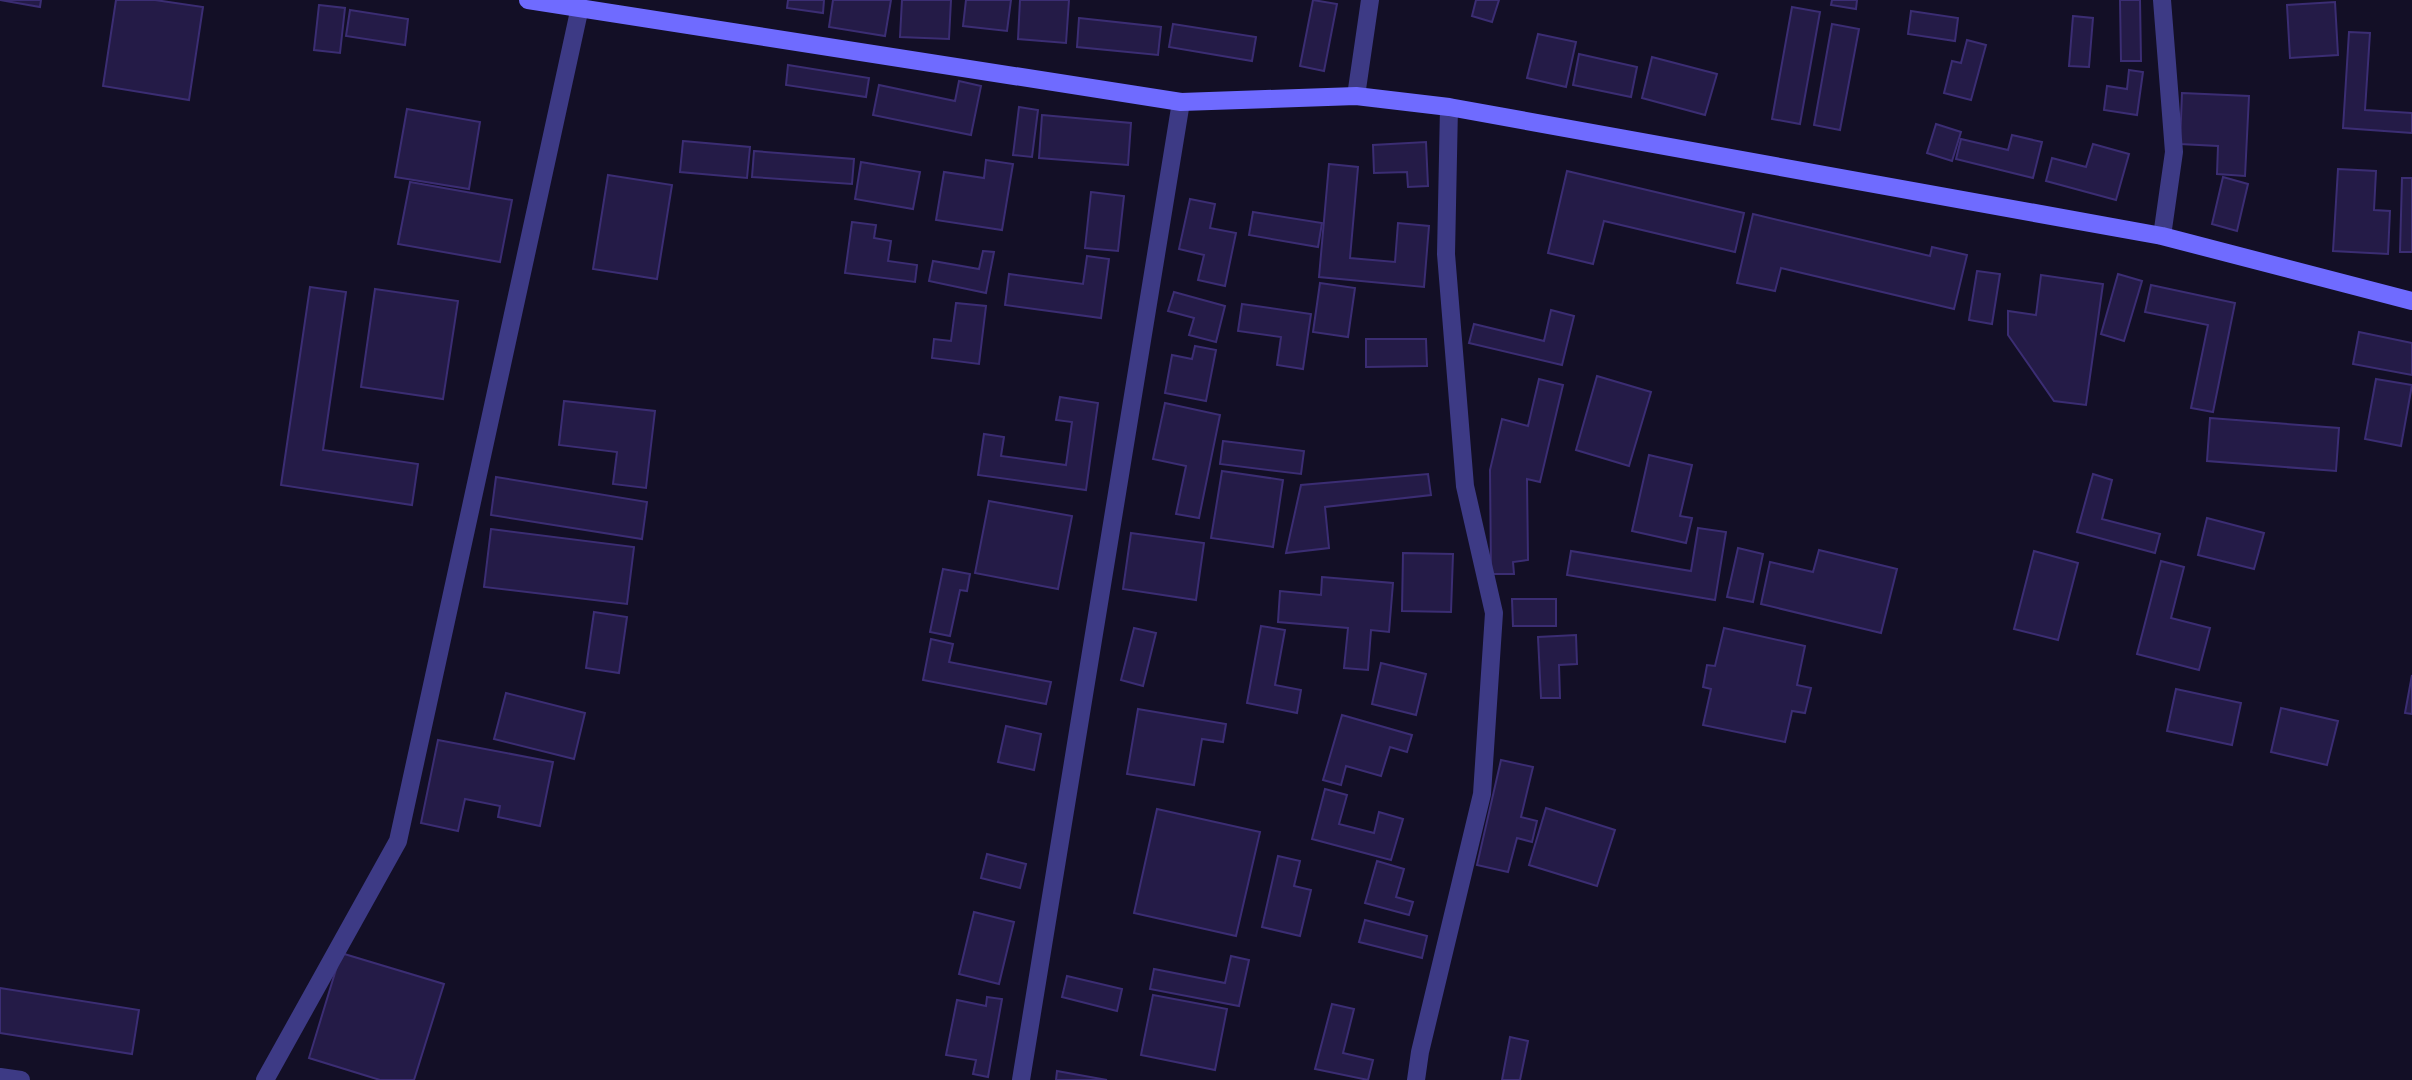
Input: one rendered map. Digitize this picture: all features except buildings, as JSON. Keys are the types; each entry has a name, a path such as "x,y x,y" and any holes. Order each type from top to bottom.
{"street":[{"path":"528,0 1181,102 1356,96 1449,107 2162,236 2412,301"},
{"path":"1356,96 1370,0"},
{"path":"2162,0 2174,152 2162,236"},
{"path":"265,1080 398,841 580,7"},
{"path":"1021,1080 1181,102"},
{"path":"1416,1080 1420,1052 1482,794 1494,613 1465,486 1446,254 1449,107"},
{"path":"0,1077 21,1080"}]}
